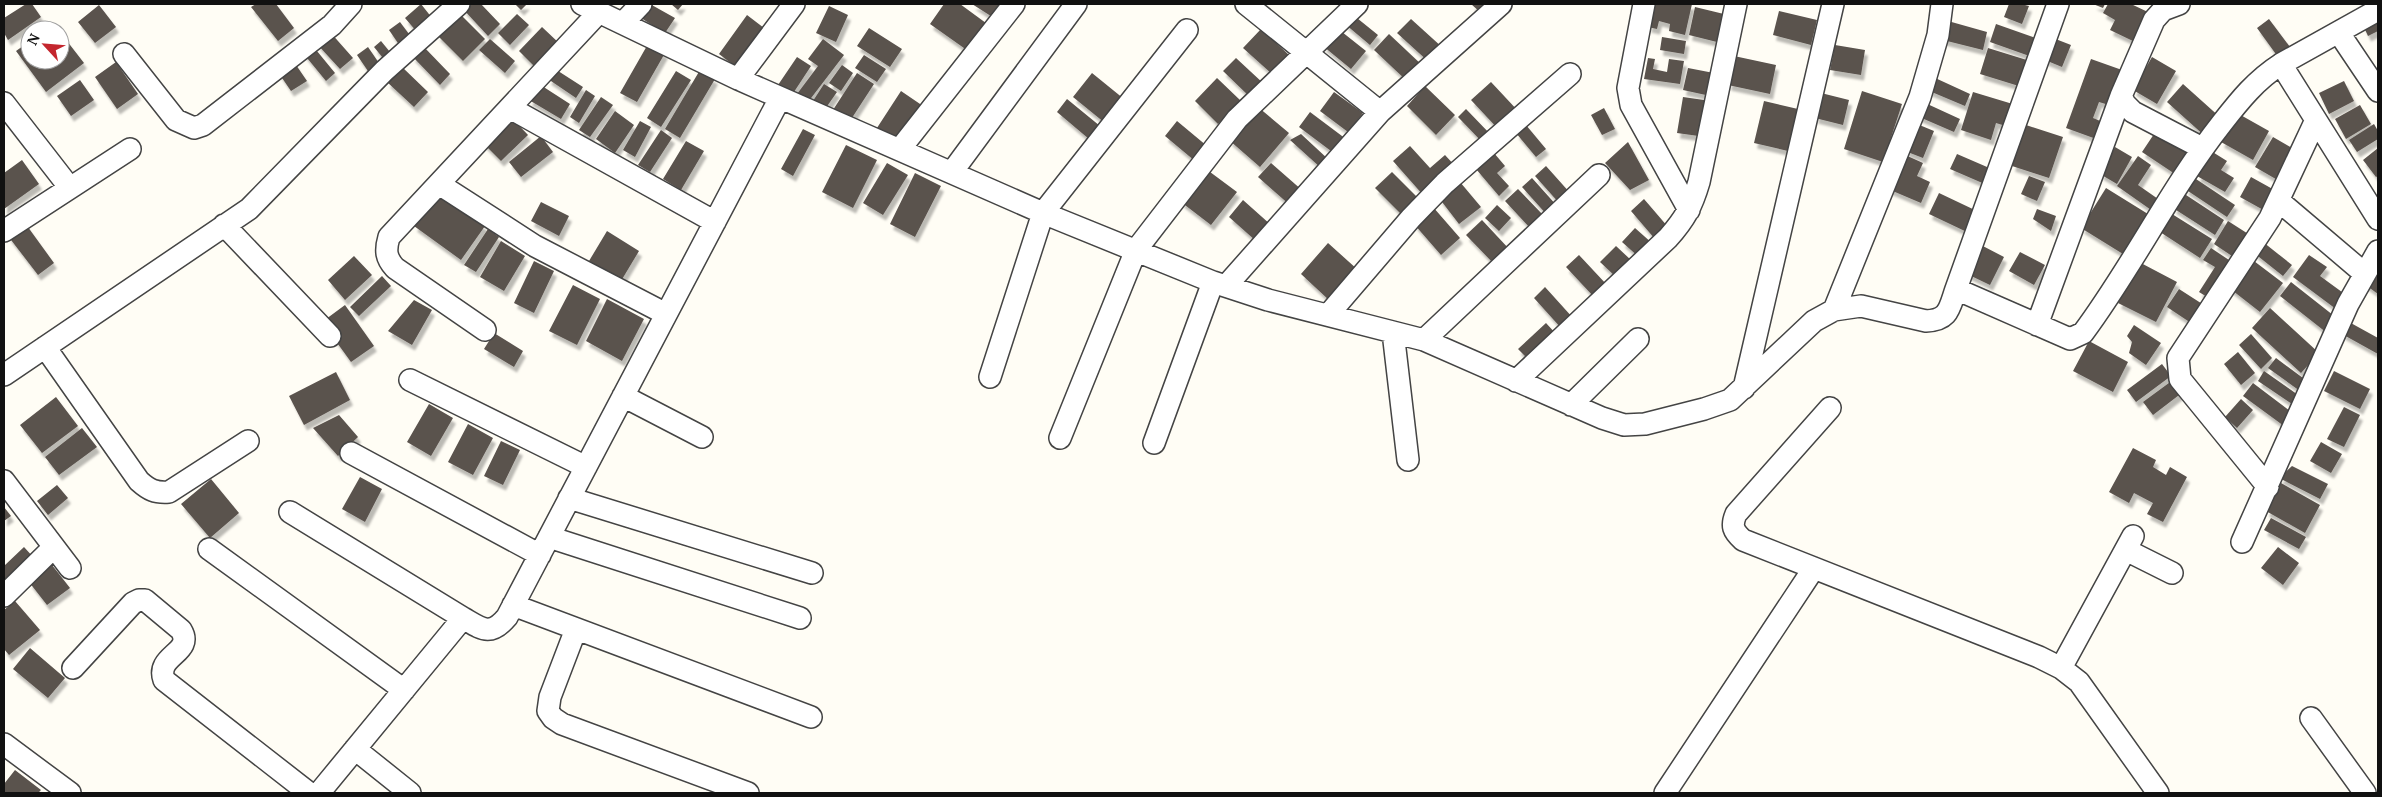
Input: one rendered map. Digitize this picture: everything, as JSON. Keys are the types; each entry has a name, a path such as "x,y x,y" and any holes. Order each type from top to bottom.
{"street":[{"path":"124,54 176,120 194,128 203,125 332,25 351,4"},
{"path":"4,375 249,209 384,71 459,4"},
{"path":"623,23 641,4"},
{"path":"738,79 794,4"},
{"path":"900,149 1014,4"},
{"path":"952,172 1076,4"},
{"path":"1246,4 1380,112"},
{"path":"1060,438 1136,250 1238,119 1356,4"},
{"path":"1154,443 1220,284 1380,112 1501,4"},
{"path":"1644,4 1628,88 1631,105 1689,210"},
{"path":"1516,381 1668,238 1684,220 1699,182 1733,4"},
{"path":"1744,388 1833,4"},
{"path":"1834,310 1920,97 1938,35 1942,4"},
{"path":"485,330 395,268 388,261 386,250 389,237 510,108 591,8 780,98 1043,213 1220,284 1424,340 1602,418 1624,425 1645,424 1704,409 1730,400 1814,321 1834,310 1861,306 1926,321 1937,321 1948,314 2058,4"},
{"path":"2037,325 2121,96 2154,20 2164,10 2179,4"},
{"path":"1956,290 2070,339 2082,333 2202,148 2248,90 2281,64 2378,10"},
{"path":"990,377 1043,213 1187,30"},
{"path":"2339,33 2378,91"},
{"path":"2281,64 2315,122 2378,220"},
{"path":"1328,315 1411,218 1445,183 1570,74"},
{"path":"2121,96 2125,104 2133,112 2202,148"},
{"path":"290,512 481,629 490,630 499,626 513,605 780,98"},
{"path":"4,103 70,188"},
{"path":"510,108 714,222"},
{"path":"2268,487 2180,379 2177,369 2178,358 2270,218 2315,122"},
{"path":"4,231 130,149"},
{"path":"1424,340 1600,175"},
{"path":"439,184 534,246 666,314"},
{"path":"2279,201 2365,274"},
{"path":"224,226 330,336"},
{"path":"2242,542 2348,304 2378,251"},
{"path":"1393,332 1408,460"},
{"path":"1571,405 1638,339"},
{"path":"45,347 139,481 149,489 159,493 169,492 248,441"},
{"path":"410,380 586,467"},
{"path":"623,396 702,437"},
{"path":"1830,408 1736,514 1732,524 1734,532 1743,540 2040,657 2061,668 2078,682 2158,793"},
{"path":"351,453 544,546 800,618"},
{"path":"4,481 70,568"},
{"path":"569,498 812,573"},
{"path":"2061,668 2130,543 2172,573"},
{"path":"4,596 54,547"},
{"path":"209,549 404,690"},
{"path":"1665,793 1814,568"},
{"path":"73,668 133,603 145,600 181,630 184,636 184,643 164,665 161,673 164,680 309,793"},
{"path":"513,605 811,717"},
{"path":"319,793 463,618"},
{"path":"576,629 550,697 548,711 553,718 562,724 748,793"},
{"path":"2311,718 2364,793"},
{"path":"4,744 70,793"},
{"path":"355,749 410,793"}],"building":[{"path":"26,4 32,4 41,17 37,20 20,20 20,32 8,40 4,33 4,18"},
{"path":"256,4 276,4 294,28 278,41 251,7"},
{"path":"421,4 432,18 417,32 405,18"},
{"path":"468,4 481,4 500,24 488,36 463,9"},
{"path":"515,4 527,4 521,10"},
{"path":"650,4 675,18 665,33 641,18"},
{"path":"671,4 683,4 678,10"},
{"path":"944,4 960,4 990,26 971,53 930,24"},
{"path":"972,4 1004,4 994,18"},
{"path":"1471,4 1489,4 1481,13"},
{"path":"1654,4 1692,4 1685,35 1669,31 1670,24 1659,21 1657,29 1648,27"},
{"path":"2009,4 2029,6 2022,24 2004,17"},
{"path":"2093,4 2105,4 2103,8"},
{"path":"2108,4 2131,4 2150,13 2135,42 2110,30 2115,20 2103,13"},
{"path":"99,5 116,27 95,43 78,22"},
{"path":"829,6 848,15 836,42 816,33"},
{"path":"1695,7 1728,15 1721,43 1689,35"},
{"path":"1779,11 1817,20 1811,45 1773,35"},
{"path":"459,13 485,39 463,61 437,35"},
{"path":"517,14 529,25 510,45 498,33"},
{"path":"1352,14 1378,35 1370,45 1345,24"},
{"path":"747,15 764,28 736,67 719,54"},
{"path":"2378,15 2378,31 2368,36 2362,23"},
{"path":"1411,19 1443,48 1430,63 1397,33"},
{"path":"2269,19 2290,47 2278,57 2257,28"},
{"path":"1948,21 1987,32 1983,50 1943,40"},
{"path":"400,22 412,38 400,46 389,30"},
{"path":"1996,24 2041,40 2035,58 1990,42"},
{"path":"542,27 560,44 536,68 519,51"},
{"path":"869,28 902,49 890,67 857,46"},
{"path":"1337,28 1366,51 1351,69 1323,46"},
{"path":"1261,29 1289,55 1272,74 1243,48"},
{"path":"330,32 353,58 340,69 317,44"},
{"path":"1389,34 1423,66 1408,82 1374,50"},
{"path":"1662,37 1686,41 1684,54 1660,50"},
{"path":"2053,38 2071,45 2062,67 2045,60"},
{"path":"490,39 515,61 505,73 479,50"},
{"path":"823,39 844,55 805,106 794,98 818,66 808,59"},
{"path":"381,41 394,57 387,63 374,47"},
{"path":"648,44 665,53 637,102 620,93"},
{"path":"70,45 84,63 46,92 30,70 70,70"},
{"path":"312,45 335,73 326,81 303,53"},
{"path":"1835,45 1865,50 1861,75 1830,70"},
{"path":"423,46 450,74 440,85 412,56"},
{"path":"368,47 381,66 370,74 357,55"},
{"path":"20,48 20,56 16,51"},
{"path":"1988,48 2030,61 2022,87 1980,74"},
{"path":"864,55 886,69 877,82 855,68"},
{"path":"1734,56 1776,65 1770,94 1728,85"},
{"path":"797,57 811,66 792,95 778,85"},
{"path":"2152,57 2176,71 2157,104 2133,90"},
{"path":"1236,58 1264,84 1251,98 1223,71"},
{"path":"1648,58 1655,59 1653,69 1667,72 1669,59 1684,61 1680,84 1644,79"},
{"path":"2091,59 2122,70 2109,105 2099,102 2093,118 2105,123 2099,140 2066,128"},
{"path":"116,62 138,94 117,109 95,77"},
{"path":"294,62 307,81 291,91 278,72"},
{"path":"842,65 853,73 841,91 829,83"},
{"path":"401,66 428,92 414,107 387,82"},
{"path":"1688,68 1719,74 1715,97 1683,90"},
{"path":"555,69 583,87 576,98 548,79"},
{"path":"700,70 715,79 680,138 665,129"},
{"path":"676,71 691,80 661,127 647,118"},
{"path":"857,73 874,84 848,124 831,113"},
{"path":"1092,73 1124,99 1105,123 1073,97"},
{"path":"1933,77 1970,94 1965,106 1927,90"},
{"path":"1217,78 1241,101 1218,124 1195,101"},
{"path":"80,80 94,100 71,116 57,96"},
{"path":"2344,81 2354,101 2329,114 2319,93"},
{"path":"1491,82 1519,112 1500,131 1471,100"},
{"path":"539,84 570,104 561,119 529,100"},
{"path":"824,84 837,92 823,112 811,104"},
{"path":"2183,84 2222,119 2206,137 2167,102"},
{"path":"1425,86 1455,115 1436,135 1407,106"},
{"path":"586,90 595,96 579,123 570,117"},
{"path":"901,91 923,106 898,146 875,131"},
{"path":"1862,91 1902,104 1883,162 1844,149"},
{"path":"1334,92 1363,113 1348,132 1320,111"},
{"path":"1973,92 2016,105 2009,127 1996,123 1991,140 1961,130"},
{"path":"1821,93 1849,100 1843,125 1815,118"},
{"path":"601,97 613,105 590,137 579,130"},
{"path":"1683,97 1711,101 1706,137 1677,133"},
{"path":"1067,99 1100,126 1089,139 1057,112"},
{"path":"1764,101 1798,109 1788,151 1754,143"},
{"path":"1923,102 1960,119 1954,132 1917,116"},
{"path":"2360,105 2371,124 2346,139 2335,119"},
{"path":"1258,107 1289,133 1260,167 1229,140"},
{"path":"1604,108 1615,129 1602,135 1591,115"},
{"path":"1466,109 1492,136 1484,144 1458,117"},
{"path":"615,111 634,125 615,153 596,139"},
{"path":"1310,112 1346,139 1335,154 1299,127"},
{"path":"2237,113 2269,131 2253,160 2221,142"},
{"path":"511,117 528,135 501,161 483,143"},
{"path":"640,121 651,127 635,157 623,150"},
{"path":"1177,121 1207,146 1195,161 1165,136"},
{"path":"1917,124 1934,131 1923,158 1905,151"},
{"path":"2374,124 2378,131 2378,139 2357,152 2349,140"},
{"path":"1526,125 1546,149 1536,157 1516,133"},
{"path":"2026,125 2063,137 2049,178 2012,166"},
{"path":"2158,128 2191,150 2175,174 2142,152"},
{"path":"803,129 815,135 793,176 781,169"},
{"path":"661,130 672,138 650,172 638,165"},
{"path":"1301,134 1329,160 1321,168 1290,140"},
{"path":"541,136 553,152 521,177 509,162"},
{"path":"2273,137 2299,152 2281,182 2255,167"},
{"path":"686,141 704,151 681,190 663,179"},
{"path":"1628,142 1649,180 1630,190 1605,163"},
{"path":"846,145 877,160 853,208 822,192"},
{"path":"1410,146 1430,168 1445,155 1456,167 1424,196 1393,161"},
{"path":"2115,147 2132,157 2117,184 2100,174"},
{"path":"2378,148 2378,176 2376,177 2363,160"},
{"path":"2211,151 2227,161 2221,170 2234,178 2225,192 2197,176"},
{"path":"1494,153 1505,166 1497,173 1509,186 1499,196 1476,169"},
{"path":"1903,154 1923,163 1917,176 1930,182 1921,203 1888,189"},
{"path":"1957,154 1994,170 1987,185 1950,169"},
{"path":"2138,156 2151,165 2138,185 2161,201 2154,212 2117,186"},
{"path":"22,160 39,184 4,209 4,173"},
{"path":"887,163 908,175 883,215 863,203"},
{"path":"1271,163 1303,191 1291,206 1258,177"},
{"path":"1546,166 1571,194 1560,204 1535,176"},
{"path":"1206,169 1237,192 1211,225 1181,202"},
{"path":"1392,172 1422,202 1406,219 1375,188"},
{"path":"915,173 941,186 915,237 890,224"},
{"path":"2029,176 2045,182 2037,201 2021,194"},
{"path":"2193,177 2235,205 2227,217 2185,189"},
{"path":"2251,177 2278,192 2267,212 2240,197"},
{"path":"1532,178 1558,207 1548,216 1522,187"},
{"path":"1460,182 1481,207 1459,224 1439,198"},
{"path":"2106,188 2148,214 2123,254 2081,228"},
{"path":"1518,189 1544,216 1531,229 1505,201"},
{"path":"438,192 485,226 461,260 414,226"},
{"path":"1939,193 1979,212 1969,233 1929,214"},
{"path":"2183,193 2224,220 2215,235 2173,208"},
{"path":"1644,199 1668,227 1655,239 1631,211"},
{"path":"1243,200 1271,225 1256,241 1229,217"},
{"path":"541,202 569,216 559,236 531,221"},
{"path":"1497,205 1511,218 1499,231 1485,218"},
{"path":"1433,207 1460,238 1441,255 1414,224"},
{"path":"2037,209 2056,216 2051,231 2033,219"},
{"path":"2172,214 2212,239 2200,258 2160,232"},
{"path":"1482,220 1510,250 1495,265 1466,235"},
{"path":"2228,221 2253,237 2238,260 2214,244"},
{"path":"25,223 54,263 38,275 8,236"},
{"path":"1635,228 1653,244 1640,258 1622,242"},
{"path":"488,229 499,237 476,272 464,265"},
{"path":"607,231 639,251 621,281 589,261"},
{"path":"501,241 525,256 504,291 480,277"},
{"path":"2263,242 2292,265 2283,276 2254,253"},
{"path":"1328,243 1358,270 1330,301 1301,274"},
{"path":"1979,244 2004,257 1990,285 1965,273"},
{"path":"1616,246 1632,261 1616,277 1600,262"},
{"path":"2211,248 2235,264 2212,300 2199,292 2215,267 2203,260"},
{"path":"2020,252 2045,265 2034,285 2009,271"},
{"path":"1579,255 1607,285 1594,297 1566,267"},
{"path":"2309,255 2327,267 2320,276 2346,295 2336,309 2293,277"},
{"path":"354,256 372,275 345,300 328,280"},
{"path":"2250,258 2283,283 2260,312 2228,287"},
{"path":"534,261 554,271 534,313 514,303"},
{"path":"2139,262 2177,282 2156,322 2118,303"},
{"path":"2378,272 2378,294 2363,283"},
{"path":"382,276 391,286 359,316 350,307"},
{"path":"2291,282 2338,319 2327,333 2280,296"},
{"path":"573,285 600,299 577,345 549,331"},
{"path":"1545,287 1573,318 1562,329 1534,298"},
{"path":"2179,289 2207,307 2194,325 2167,307"},
{"path":"607,299 644,319 622,361 586,341"},
{"path":"414,300 432,310 412,345 388,331"},
{"path":"345,305 374,346 351,362 322,322"},
{"path":"2270,308 2319,353 2301,373 2252,328"},
{"path":"2349,322 2378,338 2378,354 2342,334"},
{"path":"1546,323 1557,335 1529,360 1518,349"},
{"path":"2134,325 2161,343 2146,365 2129,353 2132,342 2127,336"},
{"path":"494,333 523,351 514,367 484,349"},
{"path":"2251,334 2272,358 2261,369 2239,345"},
{"path":"2089,341 2128,362 2113,392 2073,371"},
{"path":"2238,352 2255,373 2241,385 2224,364"},
{"path":"2276,358 2307,381 2300,391 2268,368"},
{"path":"2162,364 2171,376 2136,402 2127,390"},
{"path":"2264,371 2301,397 2295,406 2258,381"},
{"path":"2334,371 2370,389 2360,409 2324,391"},
{"path":"336,372 350,400 304,425 289,396"},
{"path":"2173,380 2183,392 2153,415 2143,402"},
{"path":"2253,383 2294,414 2284,426 2243,396"},
{"path":"56,397 78,426 42,453 20,425"},
{"path":"2241,399 2253,410 2237,428 2225,417"},
{"path":"429,404 453,418 431,456 407,442"},
{"path":"2344,407 2360,415 2344,447 2327,439"},
{"path":"339,415 358,437 338,456 313,428"},
{"path":"468,424 493,438 473,475 448,462"},
{"path":"82,428 97,447 59,475 45,457"},
{"path":"501,441 520,450 503,485 484,476"},
{"path":"2321,442 2342,454 2331,473 2310,461"},
{"path":"2133,448 2156,460 2153,467 2166,475 2170,467 2187,477 2163,522 2147,514 2153,503 2134,493 2129,503 2109,492"},
{"path":"2292,466 2328,484 2320,499 2279,478"},
{"path":"360,477 382,489 365,522 342,509"},
{"path":"211,479 239,513 210,538 181,504"},
{"path":"2281,483 2320,505 2305,533 2266,511"},
{"path":"57,485 68,498 48,515 37,501"},
{"path":"4,507 11,516 4,521"},
{"path":"2271,518 2306,537 2299,549 2264,530"},
{"path":"24,547 34,558 4,587 4,566"},
{"path":"2278,547 2299,563 2283,585 2261,568"},
{"path":"52,565 70,588 47,605 29,582"},
{"path":"15,601 40,630 9,655 4,649 4,610"},
{"path":"30,648 65,678 48,698 13,669"},
{"path":"15,770 41,790 38,793 4,793 4,784"}]}
